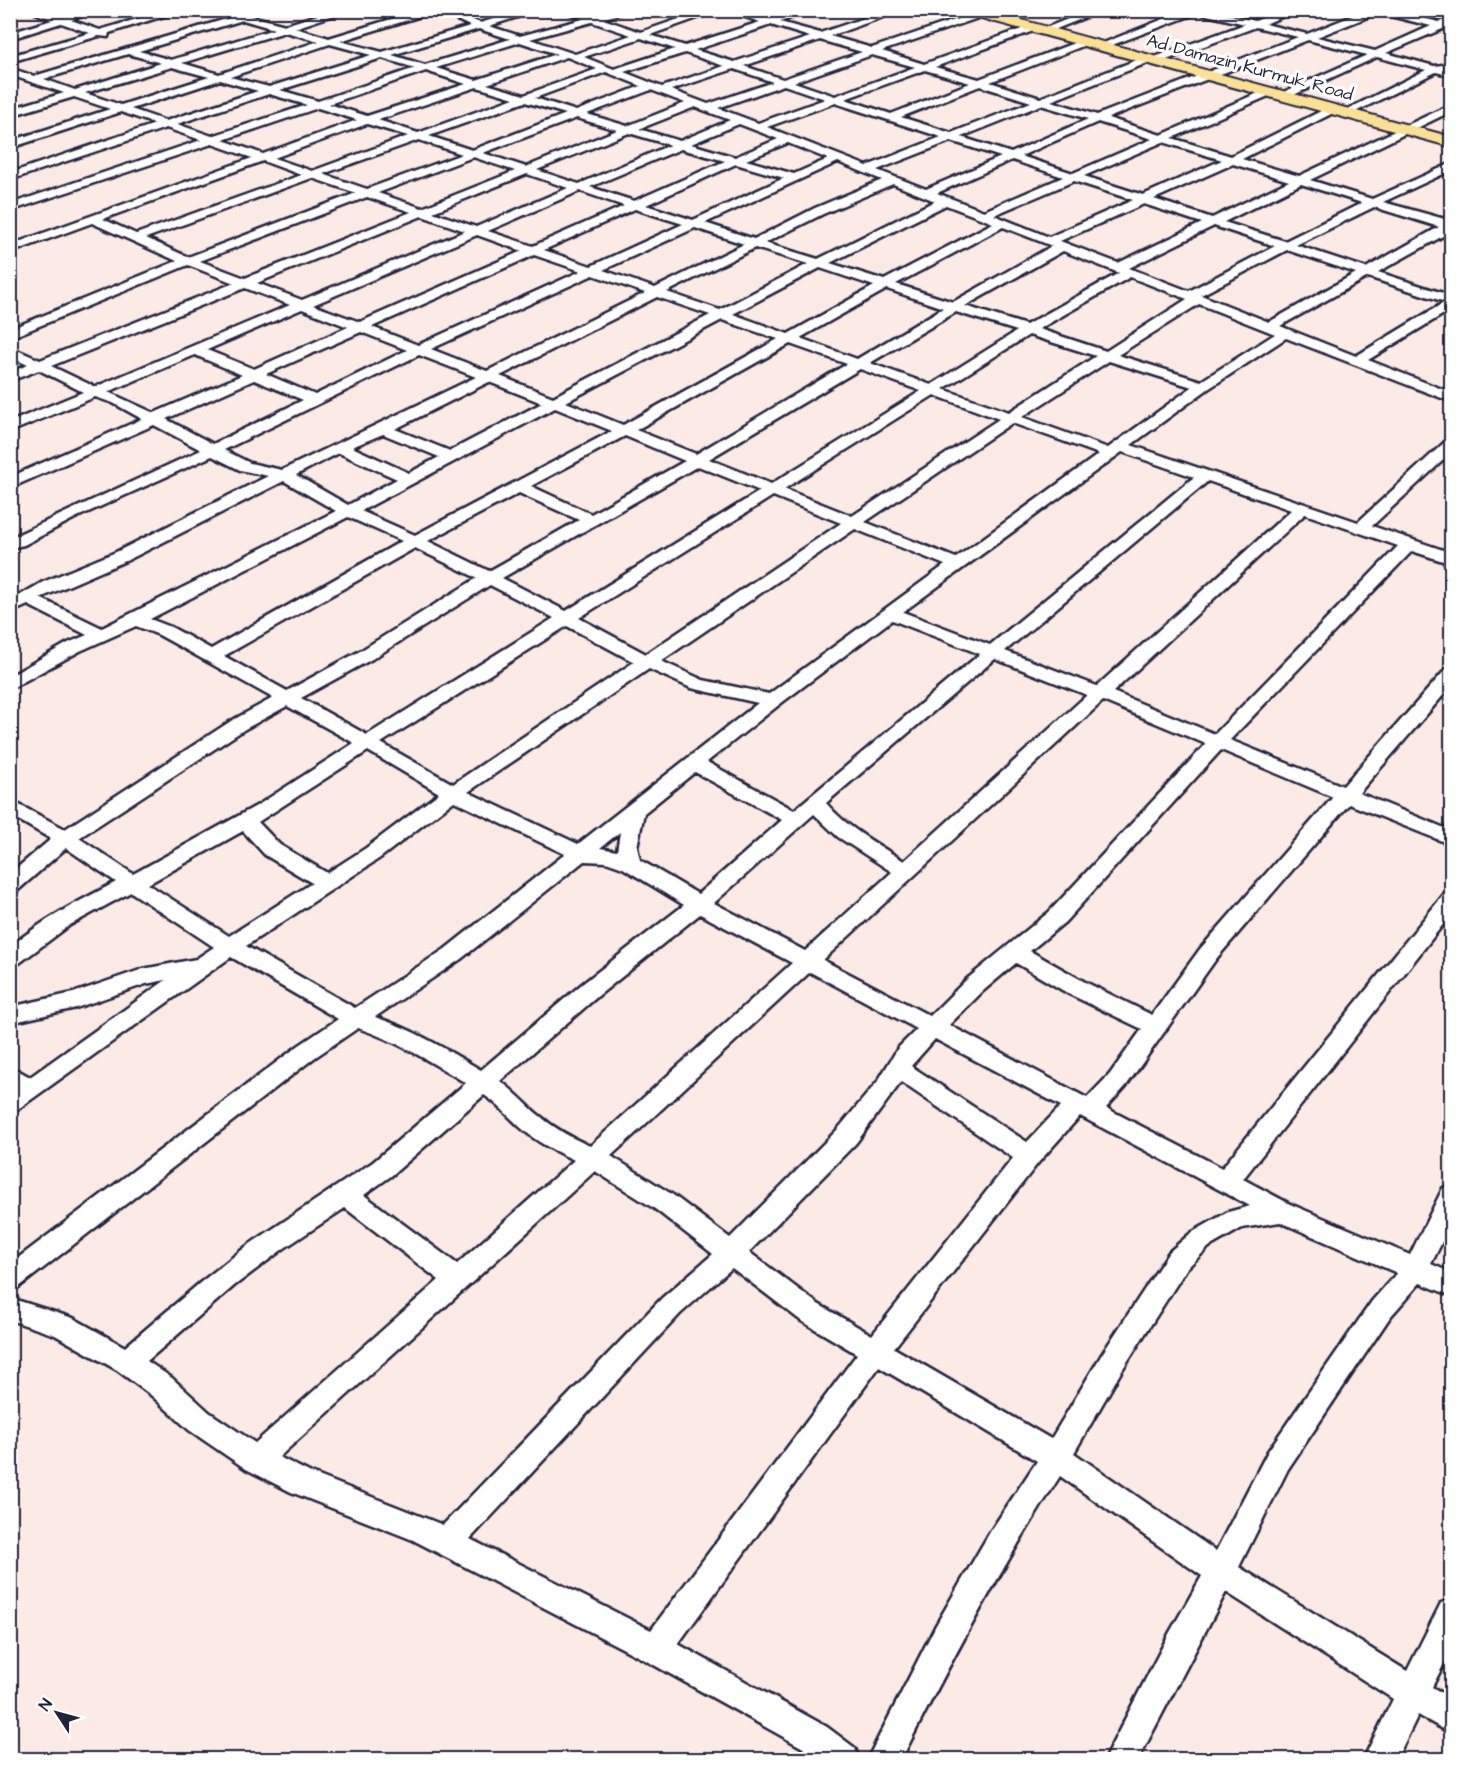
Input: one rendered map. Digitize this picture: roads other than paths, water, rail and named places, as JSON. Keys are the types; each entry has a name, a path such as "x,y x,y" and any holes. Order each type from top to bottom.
{"highway":[{"name":"Ad Damazin Kurmuk Road","path":"980,14 1452,142"}],"street":[{"path":"32,10 139,47"},
{"path":"10,36 94,10"},
{"path":"10,60 179,10"},
{"path":"217,10 332,40 473,84 793,177"},
{"path":"10,86 264,10"},
{"path":"10,113 345,10"},
{"path":"10,145 332,40 433,10"},
{"path":"441,10 570,55 1449,395"},
{"path":"458,10 484,25"},
{"path":"10,177 164,124 382,55 536,10"},
{"path":"565,10 948,138 1284,245 1452,302"},
{"path":"10,208 426,68 626,10"},
{"path":"10,249 473,84 716,10"},
{"path":"728,10 981,83 1450,226"},
{"path":"135,238 312,176 521,98 809,10"},
{"path":"10,334 188,261 367,195 574,114 733,66 899,10"},
{"path":"708,108 980,14 1010,10"},
{"path":"758,127 927,67 1100,10"},
{"path":"1101,46 1198,10 1452,73"},
{"path":"867,170 1037,101 1294,10"},
{"path":"927,193 1097,119 1377,10 1452,28"},
{"path":"21,20 43,14"},
{"path":"985,215 1162,138 1378,54 1452,20"},
{"path":"889,118 1085,42"},
{"path":"127,51 317,104 1203,386"},
{"path":"10,886 65,838 196,751 285,698 366,655 489,578 861,364 1056,244 1141,199 1452,61"},
{"path":"10,71 722,315 1012,418 1206,475 1452,559"},
{"path":"10,377 625,129 695,103"},
{"path":"10,959 32,939 67,917 247,822 314,781 367,743 1124,270 1210,221 1452,107"},
{"path":"10,428 739,120"},
{"path":"10,483 633,205 788,139"},
{"path":"11,543 18,542 69,516 155,478 418,350 837,158"},
{"path":"10,1103 230,946 328,883 453,793 852,522 1194,297 1284,245 1452,166"},
{"path":"10,608 49,586 122,556 339,447 383,429 850,196 892,180"},
{"path":"10,684 100,634 136,620 818,264 946,200"},
{"path":"92,219 188,261 487,376 957,564"},
{"path":"210,657 415,541 624,431 788,338 1004,222"},
{"path":"1269,327 1450,226"},
{"path":"1357,361 1452,302"},
{"path":"10,1279 240,1102 356,1019 453,954 582,854 773,700 890,613 1203,386 1286,333"},
{"path":"195,350 315,400"},
{"path":"10,351 94,392 118,400 245,467 285,475 348,511 489,578 648,662 697,684 730,693 773,700"},
{"path":"383,429 451,457"},
{"path":"1361,528 1452,443"},
{"path":"339,447 410,478"},
{"path":"127,1362 238,1268 299,1222 346,1195 382,1169 590,990 699,904 815,802 1206,475"},
{"path":"519,487 591,520"},
{"path":"255,1460 459,1280 905,871 1102,694 1302,508"},
{"path":"447,1542 671,1306 731,1254 847,1136 886,1087 906,1054 933,1026 975,985 1057,917 1078,896 1217,742 1409,545"},
{"path":"29,599 100,634"},
{"path":"890,613 1102,694 1452,839"},
{"path":"136,620 165,631 453,793 582,854 608,855 630,863 699,904 1281,1211 1452,1285"},
{"path":"656,1649 876,1350 1029,1156 1118,1080 1208,954 1452,673"},
{"path":"694,763 795,819"},
{"path":"815,802 840,829 905,871"},
{"path":"10,806 65,838 200,929 356,1019 389,1030 426,1048 483,1082 506,1097 530,1122 557,1142 614,1169 664,1202 809,1312 1056,1457 1221,1572 1411,1695 1452,1718"},
{"path":"630,863 627,847 634,812"},
{"path":"247,822 254,833 282,857 328,883"},
{"path":"1226,1182 1452,898"},
{"path":"1014,952 1077,988 1156,1026"},
{"path":"10,1015 75,1000 144,977 204,965"},
{"path":"897,1068 1029,1156"},
{"path":"10,1076 30,1089"},
{"path":"346,1195 459,1280"},
{"path":"1119,1760 1180,1643 1221,1572 1278,1460 1381,1309 1416,1269 1452,1195"},
{"path":"883,1760 947,1636 1001,1542 1178,1260 1200,1240 1237,1219 1281,1211"},
{"path":"10,1309 63,1326 127,1362 162,1388 199,1421 255,1460 301,1483 423,1530 447,1542 656,1649 816,1738 843,1760"},
{"path":"1378,1760 1452,1614"}]}
